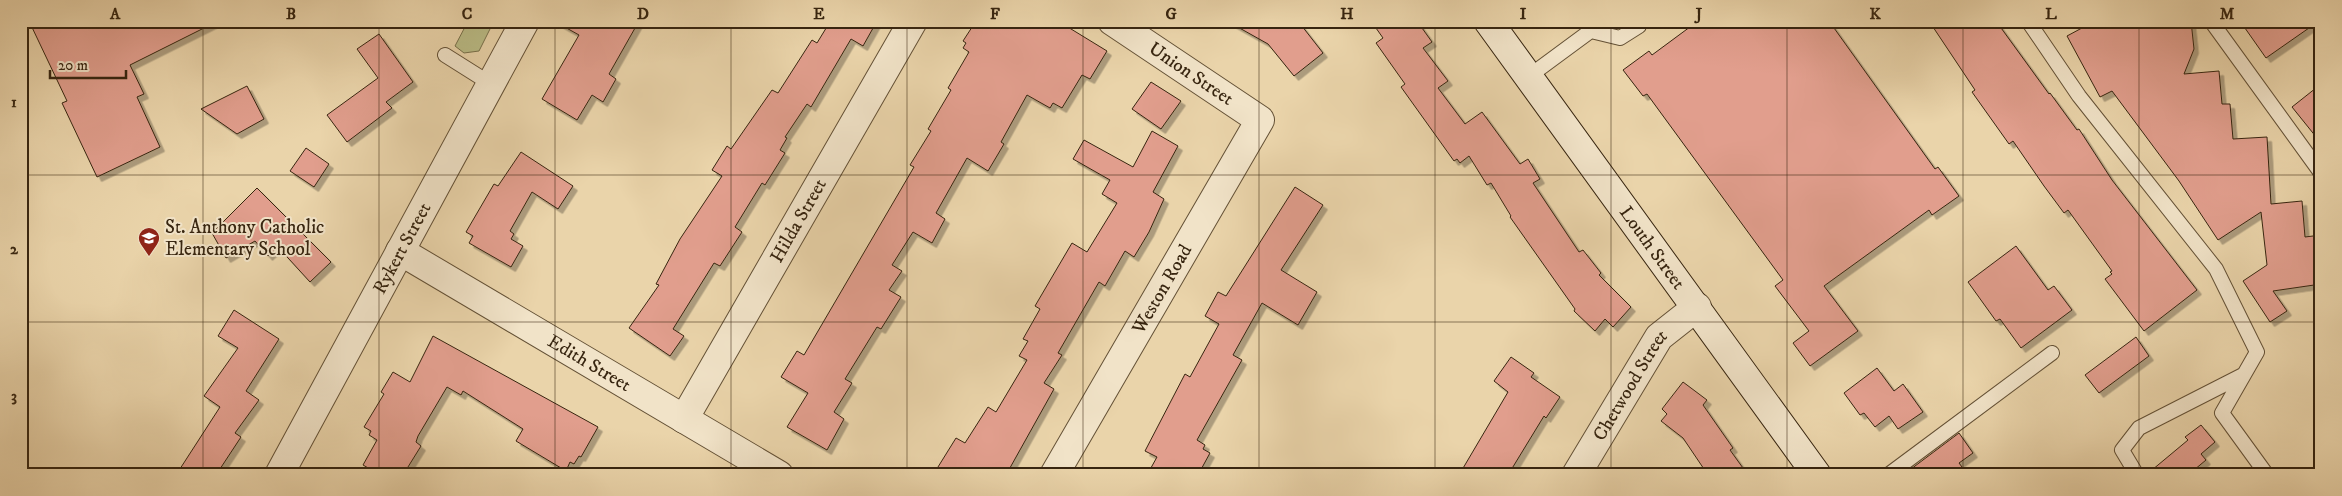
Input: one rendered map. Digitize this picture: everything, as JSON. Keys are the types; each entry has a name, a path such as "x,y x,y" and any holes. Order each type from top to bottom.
{"street":[{"name":"Rykert Street","path":"279,475 525,21"},
{"name":"Hilda Street","path":"684,419 913,21"},
{"name":"Union Street","path":"1112,21 1244,109"},
{"name":"Louth Street","path":"1488,21 1817,475"},
{"name":"Weston Road","path":"1054,475 1260,120 1244,109"},
{"name":"Edith Street","path":"400,251 779,475"},
{"name":"Chetwood Street","path":"1576,475 1659,337 1697,307"}],"lane":[{"path":"1528,76 1604,21"},
{"path":"2028,21 2079,96 2216,269 2257,352 2222,413 2267,475"},
{"path":"2211,21 2321,173"},
{"path":"1592,31 1620,38 1639,26"},
{"path":"444,55 491,84"},
{"path":"1888,475 2052,353"},
{"path":"2137,475 2122,450 2139,428 2243,375"}],"green space":[{"path":"465,21 490,21 492,25 479,51 464,53 455,46 466,25"}],"building":[{"path":"29,21 218,21 130,65 144,94 137,97 160,147 97,177 62,103 67,101"},
{"path":"554,21 639,21 609,74 616,79 603,102 592,95 577,120 542,99 579,35"},
{"path":"822,21 877,21 863,46 851,39 811,107 807,104 785,137 787,138 780,150 785,153 765,185 762,183 735,227 742,232 720,266 714,263 673,329 684,336 670,356 629,328 659,285 656,284 680,239 722,176 712,170 727,146 731,149 772,90 778,93 812,40 817,43 828,25"},
{"path":"976,21 1058,21 1107,51 1090,79 1082,75 1062,108 1053,103 1050,108 1027,95 1001,142 1004,144 988,171 967,158 936,213 945,219 932,243 913,232 892,265 902,271 889,290 901,297 881,329 877,327 845,379 852,383 834,412 844,419 827,450 787,427 808,393 781,377 797,351 804,355 914,167 910,165 931,131 928,129 951,90 948,88 969,52 963,48 966,43 963,41"},
{"path":"1227,21 1298,21 1323,53 1294,76 1268,44"},
{"path":"1371,21 1417,21 1432,42 1423,48 1448,81 1438,88 1465,124 1482,112 1520,164 1528,159 1540,179 1533,183 1579,252 1583,250 1601,273 1599,275 1631,307 1613,327 1605,319 1595,331 1574,311 1575,309 1510,217 1491,183 1487,185 1469,156 1460,163 1457,159 1454,161 1401,87 1405,84 1376,43 1383,38"},
{"path":"1698,21 1829,21 1935,169 1938,167 1959,196 1932,215 1929,210 1824,286 1858,331 1810,366 1793,343 1809,331 1775,286 1783,280 1647,94 1643,96 1623,70 1649,51 1652,55"},
{"path":"1929,21 1996,21 2049,94 2077,130 2079,129 2112,180 2197,290 2144,331 2105,279 2112,274 2110,272 2112,271 2068,210 2064,213 2013,141 2009,144 1972,92 1975,90"},
{"path":"2095,21 2191,21 2194,49 2184,74 2219,71 2222,104 2230,104 2233,139 2267,137 2271,204 2302,201 2305,237 2321,235 2321,284 2273,291 2287,311 2270,322 2243,281 2267,265 2261,212 2218,240 2179,181 2112,91 2100,97 2067,36"},
{"path":"2240,21 2319,21 2266,58"},
{"path":"379,34 413,82 386,102 392,108 347,142 327,115 378,78 357,49"},
{"path":"1151,82 1181,101 1161,129 1132,109"},
{"path":"2321,84 2321,143 2292,107"},
{"path":"247,86 264,119 237,134 201,109"},
{"path":"1152,131 1178,146 1153,192 1164,199 1149,232 1134,257 1125,251 1105,286 1099,282 1058,353 1062,355 1044,383 1054,389 1006,475 933,475 956,438 965,443 988,407 996,412 1027,360 1019,356 1028,341 1023,339 1040,309 1035,306 1072,243 1087,252 1117,203 1102,194 1110,180 1073,159 1084,140 1133,167"},
{"path":"306,148 329,164 314,187 290,171"},
{"path":"521,152 573,186 558,209 532,192 510,231 514,234 511,239 523,246 511,267 469,243 473,236 466,232 494,184 498,186"},
{"path":"1295,187 1323,205 1281,270 1317,292 1298,325 1262,303 1233,355 1242,360 1197,440 1205,445 1203,449 1210,453 1198,475 1147,475 1157,457 1145,451 1185,374 1190,377 1219,324 1205,316 1218,292 1226,296"},
{"path":"257,188 331,262 310,282 278,247 268,256 255,241 226,258 212,233"},
{"path":"2016,246 2048,290 2054,286 2072,310 2021,348 2000,319 1996,321 1968,282"},
{"path":"234,310 279,339 246,391 259,400 235,433 241,437 216,475 176,475 220,407 204,396 238,348 218,336"},
{"path":"433,336 598,427 581,457 579,456 574,464 570,462 566,471 516,441 523,429 463,391 461,395 447,387 418,436 416,442 421,446 403,475 366,475 370,469 363,465 377,440 369,435 371,431 364,427 384,394 381,392 393,372 410,382"},
{"path":"2136,337 2149,356 2099,393 2085,375"},
{"path":"1511,357 1534,373 1531,377 1560,397 1546,418 1544,416 1508,475 1459,475 1508,392 1494,381"},
{"path":"1877,368 1894,391 1903,384 1923,412 1898,429 1889,416 1875,427 1864,413 1860,415 1844,393"},
{"path":"1683,382 1707,400 1703,405 1733,448 1730,450 1748,475 1708,475 1683,438 1661,421 1667,414 1662,409"},
{"path":"2201,425 2215,442 2201,454 2206,460 2188,475 2146,475 2188,440 2185,437"},
{"path":"1959,433 1973,453 1959,463 1968,475 1903,475"}],"place":[{"name":"St. Anthony Catholic Elementary School","path":"149,257"}]}
